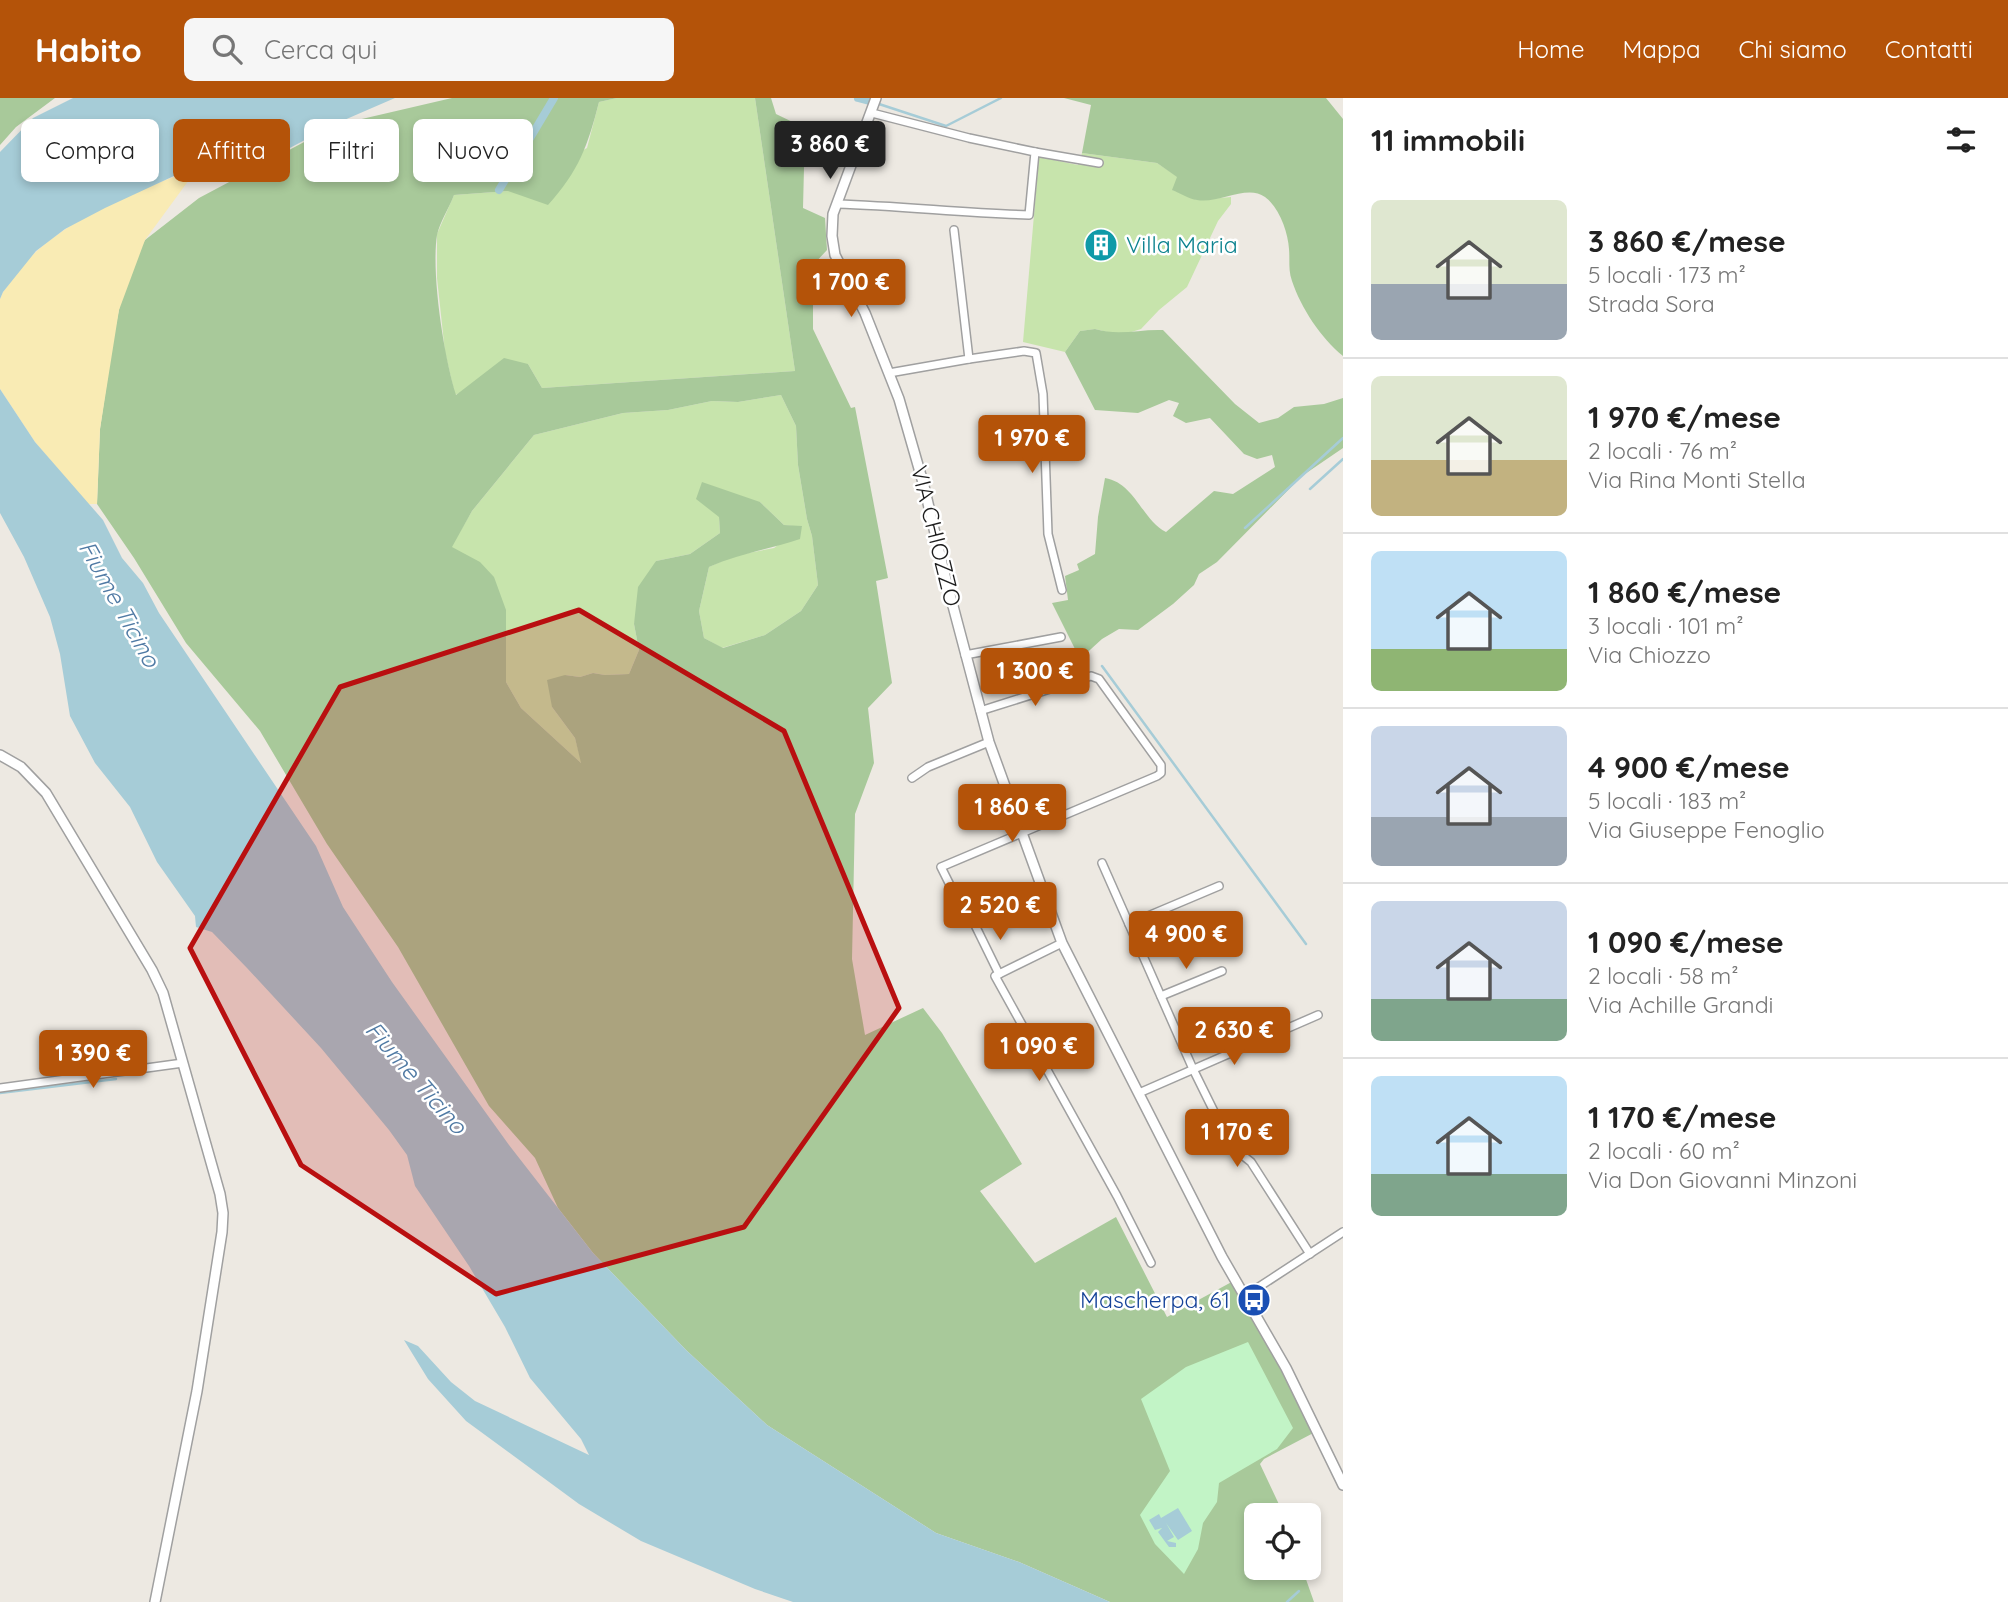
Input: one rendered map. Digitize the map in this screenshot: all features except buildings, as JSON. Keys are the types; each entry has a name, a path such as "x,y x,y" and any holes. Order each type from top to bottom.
{"street":[{"name":"VIA CHIOZZO","path":"876,98 833,214 835,255 865,313 889,373 924,485 989,742 1062,943 1223,1257 1286,1368 1343,1485"},
{"path":"872,113 1035,152 1099,163"},
{"path":"837,204 898,205 954,212 1029,215 1035,152"},
{"path":"954,230 969,359"},
{"path":"889,373 1024,351 1036,353 1042,394 1048,534 1062,590"},
{"path":"965,654 1061,637"},
{"path":"966,916 941,867 1161,773 1161,765 1099,679 1091,676 980,711"},
{"path":"912,778 928,767 989,742"},
{"path":"0,755 21,767 46,793 152,970 163,993 220,1194 222,1232 197,1391 155,1602"},
{"path":"1102,863 1193,1069 1231,1146 1251,1162 1310,1254"},
{"path":"1129,924 1219,886"},
{"path":"974,923 999,974"},
{"path":"1062,943 995,976 1151,1263"},
{"path":"1161,996 1222,971"},
{"path":"1139,1093 1318,1015"},
{"path":"0,1088 183,1063"},
{"path":"1245,1296 1343,1232"}],"highlighted area":[{"path":"579,610 784,731 899,1008 744,1227 496,1294 301,1165 190,948 340,687"}],"green space":[{"path":"0,98 55,98 27,119 21,119 21,123 0,145"},
{"path":"452,98 617,98 599,102 581,157 568,181 548,205 508,191 454,195 437,235 436,271 443,338 456,395 504,358 528,364 542,388 795,371 755,98 771,98 776,114 805,128 803,208 825,218 827,250 813,265 813,329 851,408 855,407 888,578 876,581 892,683 868,708 874,763 855,814 852,959 865,1035 923,1008 942,1033 1022,1164 980,1191 1035,1263 1116,1217 1167,1317 1239,1278 1277,1342 1321,1429 1264,1459 1260,1464 1278,1503 1244,1503 1244,1580 1306,1580 1314,1602 1110,1602 1019,1562 936,1533 767,1425 686,1350 593,1253 558,1208 535,1158 489,1106 398,947 327,844 260,731 186,643 97,504 100,429 126,274 145,240 199,198 229,182 290,182 290,150 304,142 304,182 399,182 399,119 362,119","holes":["781,395 796,426 798,465 812,536 818,585 801,611 765,635 723,648 704,638 699,611 709,567 800,539 802,526 784,525 760,502 702,482 696,499 719,517 720,533 690,554 656,561 638,587 634,624 639,650 629,674 593,673 580,677 565,675 547,680 552,707 575,738 581,763 521,708 506,682 506,610 494,577 480,562 452,547 472,511 534,435 623,413 668,410 712,401 738,402"]},
{"path":"617,98 755,98 795,371 542,388 528,364 455,395 445,352 437,278 437,234 454,195 508,191 525,182 533,182 533,177 587,148 599,102"},
{"path":"1064,98 1326,98 1343,119 1343,356 1313,322 1301,302 1291,277 1285,228 1270,201 1250,193 1206,200 1194,199 1172,190 1177,177 1157,163 1082,153 1091,105"},
{"path":"1082,153 1157,163 1178,177 1173,190 1197,200 1231,197 1231,204 1218,221 1187,287 1141,329 1128,333 1095,329 1080,331 1065,352 1023,342 1039,157 1078,165"},
{"path":"1095,329 1121,332 1163,330 1235,404 1259,423 1278,418 1294,407 1324,404 1343,398 1343,448 1302,476 1217,562 1199,574 1194,585 1173,604 1138,630 1119,629 1102,639 1080,659 1052,603 1068,600 1065,576 1079,570 1077,564 1095,554 1105,478 1124,487 1166,532 1214,491 1233,494 1275,467 1272,455 1257,459 1244,454 1210,418 1186,423 1173,416 1179,403 1169,400 1138,413 1095,410 1065,352 1080,331"},
{"path":"781,395 796,426 798,465 812,536 818,585 801,611 765,635 722,648 704,638 699,611 709,567 733,556 774,548 802,527 784,525 760,502 719,517 720,533 690,554 656,561 634,624 639,650 629,674 593,673 580,677 565,675 552,707 575,738 582,764 521,708 506,682 505,650 451,547 472,511 534,435 623,413 668,410 712,401 738,402"},
{"path":"1248,1342 1293,1428 1277,1449 1219,1483 1217,1502 1203,1523 1198,1549 1184,1574 1155,1544 1140,1515 1170,1471 1141,1399 1186,1367"}],"sand":[{"path":"173,177 173,182 187,182 145,240 119,310 100,429 97,504 88,504 35,442 0,389 0,299 24,265 54,237 92,213"}],"water":[{"path":"73,98 395,98 347,119 304,119 304,140 290,148 290,119 173,119 173,176 65,229 36,251 0,299 0,152 21,130 21,182 159,182 159,119 33,118"},
{"name":"Fiume Ticino","path":"0,389 35,442 103,520 122,558 143,583 159,613 316,846 343,907 392,982 509,1145 593,1253 686,1350 767,1425 936,1533 1019,1562 1110,1602 793,1602 641,1541 579,1504 466,1421 428,1379 404,1340 418,1346 451,1382 475,1401 589,1455 581,1439 530,1378 505,1327 469,1266 415,1186 407,1155 321,1048 247,968 212,932 196,927 195,916 157,862 130,807 95,763 70,716 60,654 50,617 24,557 0,513"},
{"path":"1178,1508 1192,1531 1178,1540 1166,1523 1174,1537 1167,1541 1176,1543 1176,1547 1169,1547 1158,1532 1162,1528 1155,1530 1149,1520 1159,1514 1161,1518"}],"waterway":[{"path":"499,190 554,98"},
{"path":"858,98 873,102"},
{"path":"879,104 946,126 1001,98"},
{"path":"1245,528 1343,438"},
{"path":"1310,489 1343,459"},
{"path":"1102,666 1306,944"},
{"path":"0,1093 116,1079"},
{"path":"1287,1602 1299,1591"}],"place":[{"name":"Villa Maria","path":"1101,245"},
{"name":"Mascherpa, 61","path":"1254,1300"}]}
